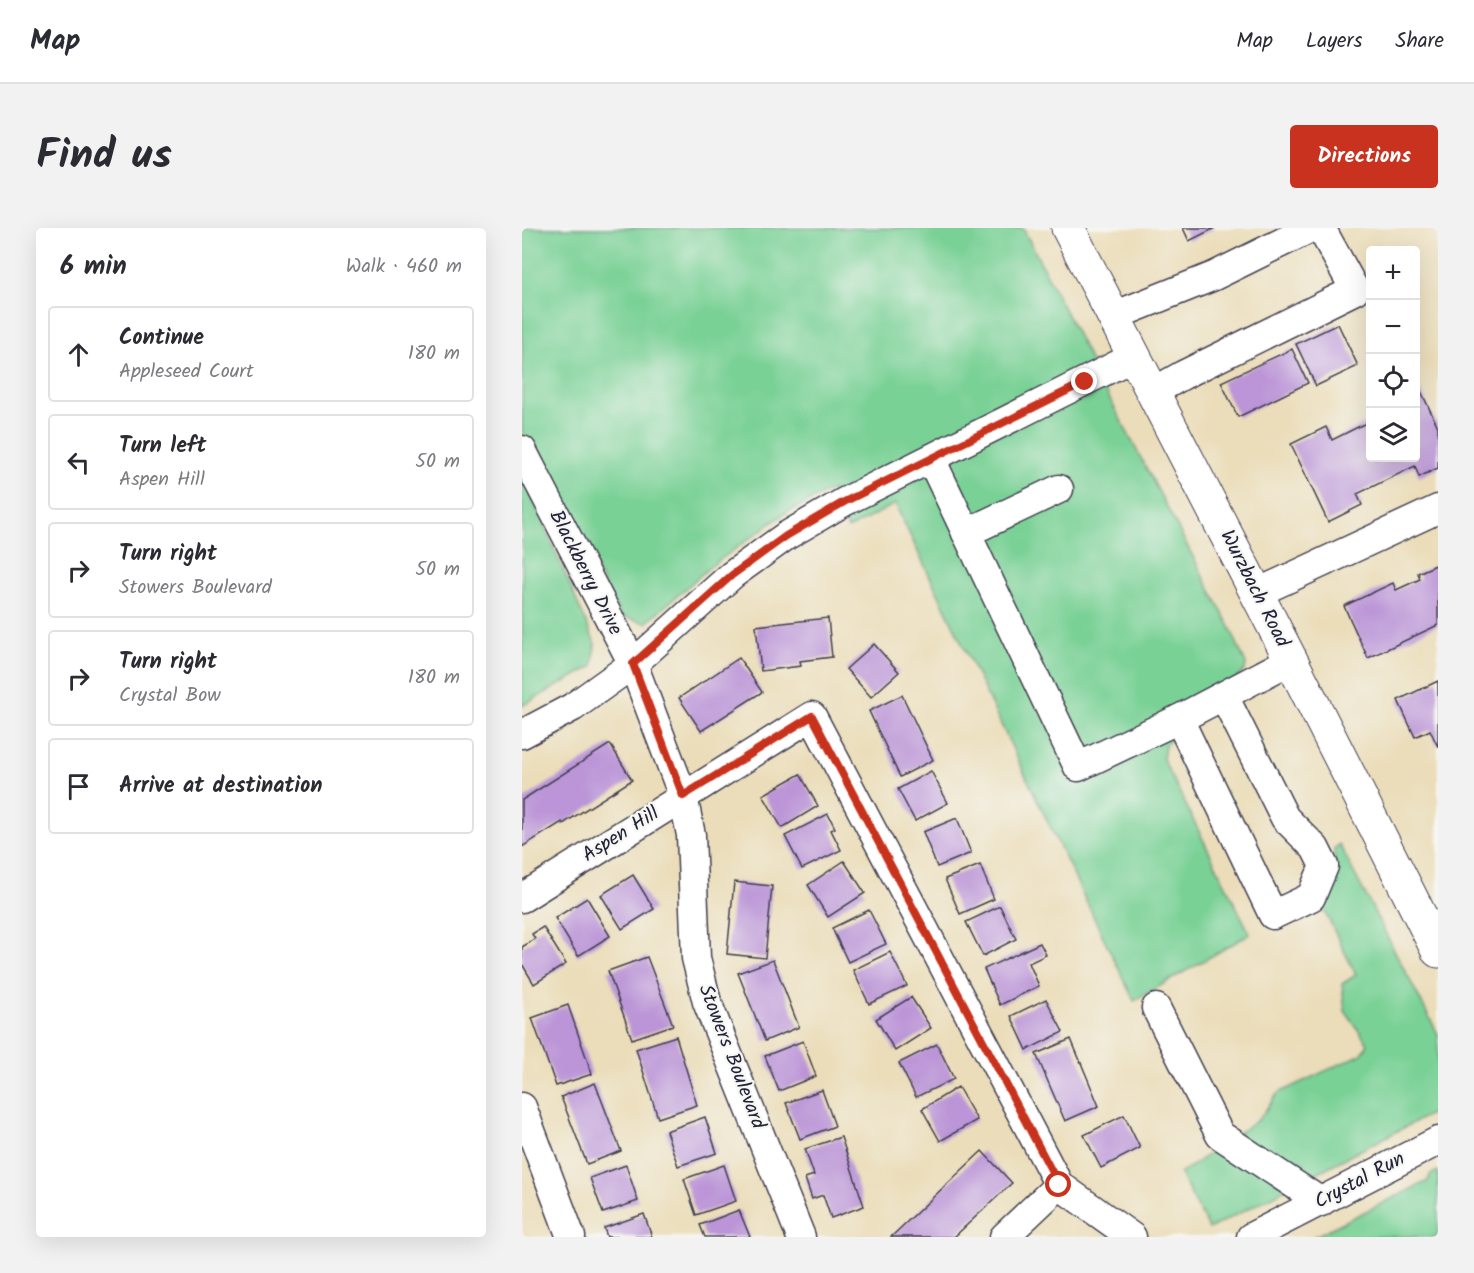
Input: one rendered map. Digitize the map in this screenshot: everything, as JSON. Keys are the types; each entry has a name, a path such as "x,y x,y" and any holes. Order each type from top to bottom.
{"main road":[{"name":"Wurzbach Road","path":"1068,228 1257,593 1438,951"}],"street":[{"path":"1114,316 1214,276 1311,228"},
{"path":"1154,392 1183,375 1355,290 1321,228"},
{"path":"522,734 573,707 633,664 732,575 786,536 844,502 1135,356"},
{"name":"Blackberry Drive","path":"522,450 633,664"},
{"path":"931,459 1078,766 1179,719 1291,660"},
{"path":"966,533 1059,489"},
{"path":"1257,593 1438,509"},
{"name":"Stowers Boulevard","path":"633,664 683,796 691,835 696,958 707,1002 801,1237"},
{"path":"1179,719 1274,915 1311,897 1324,866 1315,848 1285,818 1224,696"},
{"name":"Aspen Hill","path":"522,898 812,716 1059,1185"},
{"path":"1156,1008 1220,1135 1321,1202"},
{"path":"522,1107 571,1237"},
{"name":"Crystal Run","path":"1251,1237 1438,1141"},
{"path":"1004,1237 1059,1185 1132,1237"}],"green space":[{"path":"522,228 1023,228 1229,625 1246,664 1245,670 1165,745 1163,759 1250,934 1134,1001 895,504 848,529 832,490 784,514 710,567 646,623 621,616 522,431"},
{"path":"522,475 595,643 593,666 522,706"},
{"path":"1339,844 1438,1034 1438,1110 1209,1229 1180,1174 1259,1119 1278,1093 1362,1054 1368,1044 1345,1011 1342,984 1356,975 1322,906 1335,869 1334,849"},
{"path":"1438,1171 1438,1237 1313,1237 1428,1181 1430,1175"}],"building":[{"path":"1183,228 1215,228 1189,241"},
{"path":"1338,324 1358,366 1316,386 1296,344"},
{"path":"1292,349 1308,383 1238,417 1221,382"},
{"path":"1420,389 1438,427 1438,468 1419,477 1415,466 1357,494 1362,505 1328,522 1291,444 1326,427 1332,440 1366,423 1366,462 1420,462"},
{"path":"1438,564 1438,625 1368,658 1344,606 1393,583 1396,590 1420,579 1418,573"},
{"path":"828,618 832,657 800,661 801,666 761,671 756,626"},
{"path":"874,644 899,672 871,697 846,669"},
{"path":"739,658 762,692 701,731 679,698"},
{"path":"1438,681 1438,747 1430,730 1415,737 1398,700"},
{"path":"902,695 933,760 900,777 869,711"},
{"path":"610,744 632,780 522,847 522,800"},
{"path":"931,771 948,803 915,821 898,789"},
{"path":"800,774 818,806 782,828 763,795"},
{"path":"828,814 835,828 831,830 841,850 802,869 785,836"},
{"path":"957,818 971,853 937,867 923,832"},
{"path":"844,861 865,893 828,917 808,885"},
{"path":"980,865 994,899 960,914 945,879"},
{"path":"633,875 654,909 622,929 601,895"},
{"path":"734,882 772,886 765,958 727,954"},
{"path":"587,898 610,936 578,956 555,918"},
{"path":"1000,906 1016,939 983,956 966,922"},
{"path":"869,910 886,944 848,962 832,928"},
{"path":"543,927 566,964 534,984 522,964 522,947 535,939 532,934"},
{"path":"1040,943 1046,955 1029,963 1039,986 1000,1005 984,969"},
{"path":"890,952 907,986 869,1004 853,970"},
{"path":"647,957 673,1025 632,1039 608,971"},
{"path":"773,960 799,1027 765,1041 738,973"},
{"path":"911,997 931,1028 895,1051 876,1019"},
{"path":"1046,999 1063,1032 1027,1050 1011,1016"},
{"path":"568,1005 592,1074 556,1086 532,1018"},
{"path":"676,1036 697,1105 658,1118 636,1049"},
{"path":"1071,1039 1099,1106 1065,1121 1036,1054"},
{"path":"803,1041 816,1076 779,1091 765,1056"},
{"path":"937,1044 954,1079 916,1097 899,1063"},
{"path":"595,1083 621,1151 587,1164 561,1097"},
{"path":"958,1087 977,1120 940,1141 922,1109"},
{"path":"822,1090 835,1126 800,1139 786,1103"},
{"path":"1124,1115 1140,1148 1101,1168 1084,1135"},
{"path":"705,1117 717,1153 678,1166 666,1131"},
{"path":"841,1137 864,1206 831,1218 823,1195 812,1199 805,1178 814,1175 805,1149"},
{"path":"982,1151 1012,1183 954,1237 891,1237"},
{"path":"626,1165 638,1201 603,1213 590,1178"},
{"path":"724,1165 736,1201 696,1215 684,1179"},
{"path":"739,1210 750,1237 705,1237 700,1225"},
{"path":"644,1214 652,1237 607,1237 604,1228"}],"route":[{"path":"1059,1185 812,716 683,796 633,664 732,575 786,536 844,502 1085,382"}]}
